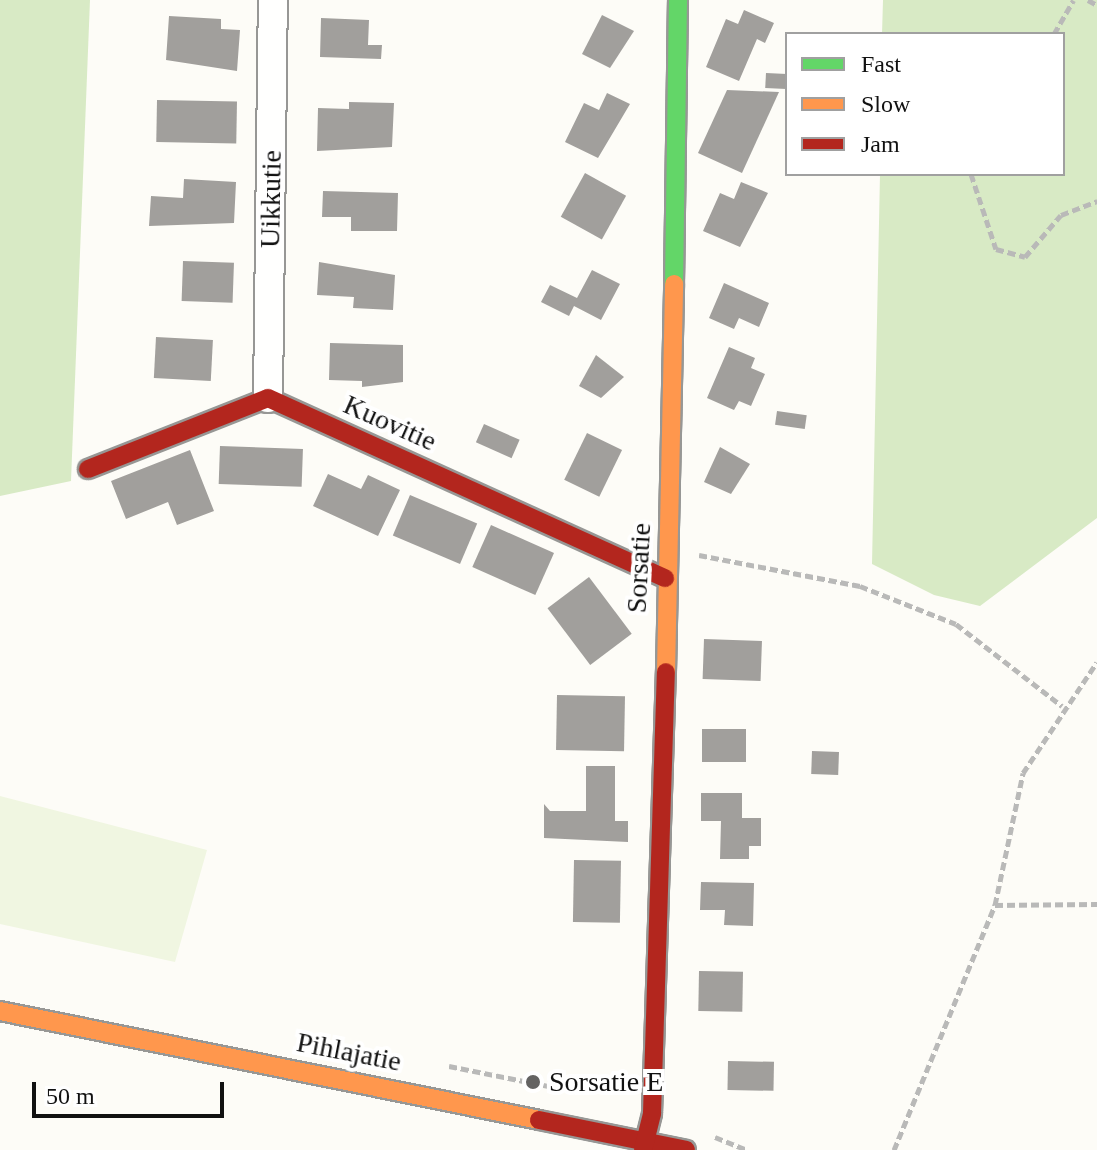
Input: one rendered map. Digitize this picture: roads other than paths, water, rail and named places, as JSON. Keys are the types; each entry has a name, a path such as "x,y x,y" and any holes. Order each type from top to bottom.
{"street":[{"name":"Uikkutie","path":"268,398 273,0"},
{"name":"Sorsatie","path":"646,1144 665,578 670,549 678,0"},
{"path":"88,469 268,398"},
{"name":"Kuovitie","path":"268,398 665,578"},
{"name":"Pihlajatie","path":"0,1011 686,1150"}],"place":[{"name":"Sorsatie E","path":"533,1082"}]}
